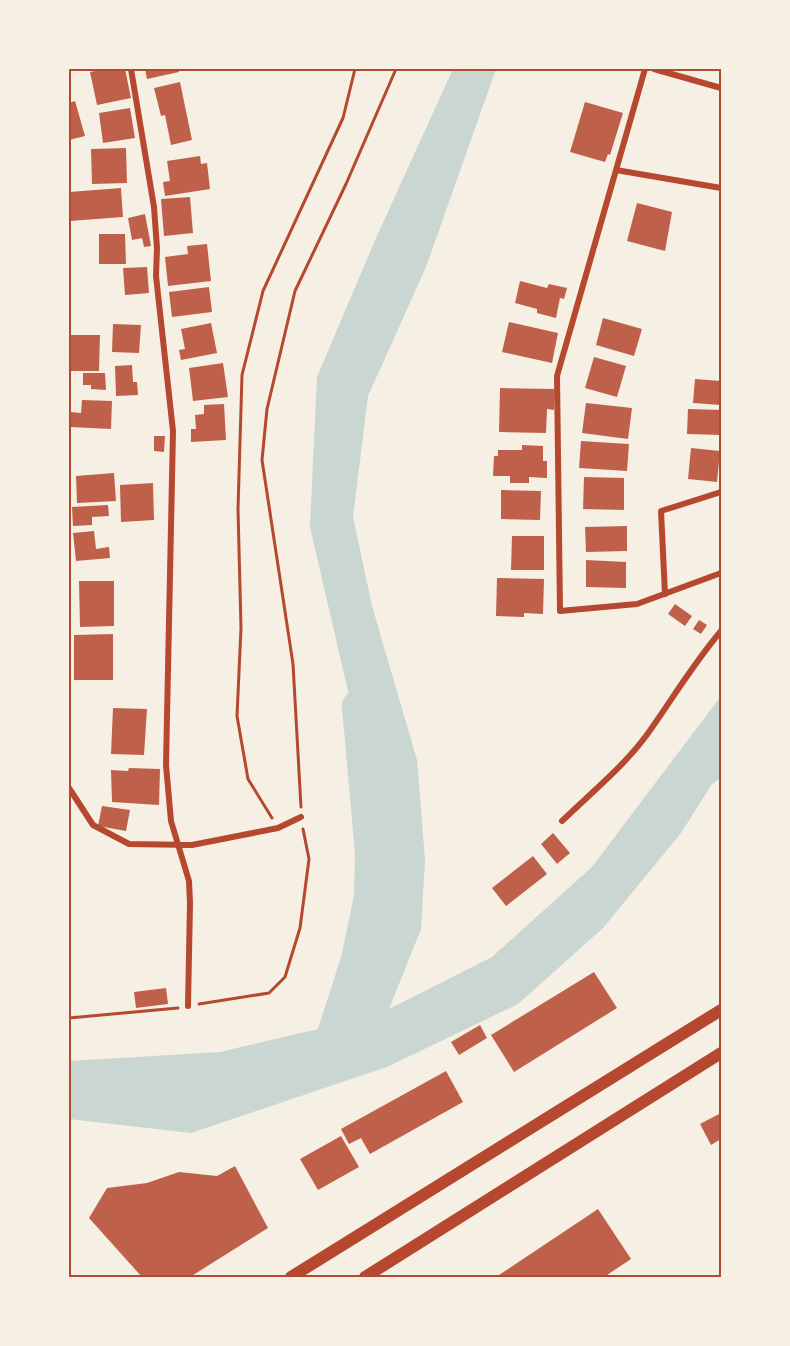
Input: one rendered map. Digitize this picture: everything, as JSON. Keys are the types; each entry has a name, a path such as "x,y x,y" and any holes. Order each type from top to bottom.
{"highway":[{"path":"291,1277 721,1010"},
{"path":"365,1277 721,1053"}],"street":[{"path":"131,69 154,207 157,248 156,276 172,431 166,765 171,821 189,881 188,1006"},
{"path":"645,69 558,376 560,611 637,604 721,573"},
{"path":"654,69 721,88"},
{"path":"616,170 721,188"},
{"path":"665,594 661,511 721,492"},
{"path":"562,821 622,765 706,648 721,631"},
{"path":"69,788 93,825 129,844 192,845 278,828 302,817"}],"path":[{"path":"278,828 248,779 237,716 241,628 238,509 242,375 263,291 343,118 355,69"},
{"path":"69,1018 188,1006 238,996 269,993 285,977 300,928 309,859 302,817 293,664 262,460 267,409 295,291 346,184 396,69"}],"shaded area":[{"path":"453,69 496,69 426,267 368,396 353,517 372,606 417,760 425,859 421,929 389,1009 492,957 592,867 721,696 721,778 712,784 681,833 603,928 518,1004 387,1067 191,1133 69,1119 69,1061 220,1052 335,1025 359,993 374,929 383,842 310,527 317,377 376,238"}],"building":[{"path":"125,69 131,98 97,105 90,72"},
{"path":"145,69 178,69 179,72 147,79"},
{"path":"180,82 192,140 171,145 165,115 161,116 154,88"},
{"path":"75,101 85,136 69,140 69,103"},
{"path":"585,102 623,113 610,155 608,154 605,162 570,152"},
{"path":"130,108 135,138 103,143 99,113"},
{"path":"126,148 127,183 92,184 91,149"},
{"path":"200,156 201,164 207,163 210,189 165,196 163,182 170,181 167,161"},
{"path":"121,188 123,217 70,221 69,192"},
{"path":"190,197 193,233 164,236 161,199"},
{"path":"637,203 672,212 665,251 627,241"},
{"path":"145,214 151,246 144,247 142,238 132,240 128,218"},
{"path":"99,234 125,234 126,264 99,264"},
{"path":"207,244 211,281 168,286 165,257 188,254 187,246"},
{"path":"147,267 149,293 125,295 123,268"},
{"path":"520,281 547,288 549,284 567,288 564,299 560,298 556,318 537,313 537,309 515,303"},
{"path":"209,287 212,312 172,317 169,292"},
{"path":"603,318 642,329 634,356 596,345"},
{"path":"509,322 558,333 552,363 502,352"},
{"path":"211,323 217,353 181,360 179,350 185,349 181,329"},
{"path":"113,324 141,325 139,353 112,352"},
{"path":"69,335 100,335 99,371 69,371"},
{"path":"594,357 626,366 617,397 585,388"},
{"path":"223,363 228,397 193,401 189,368"},
{"path":"132,365 133,382 137,382 138,395 116,396 115,366"},
{"path":"83,373 105,373 106,390 91,389 91,385 83,385"},
{"path":"695,379 721,381 721,405 693,403"},
{"path":"500,388 555,389 554,410 547,409 546,433 499,432"},
{"path":"82,400 112,401 111,429 70,427 71,412 81,413"},
{"path":"586,403 632,408 628,439 582,433"},
{"path":"224,404 226,440 191,442 191,429 196,429 195,415 204,414 204,405"},
{"path":"688,409 721,410 721,435 687,434"},
{"path":"154,436 165,436 164,452 154,451"},
{"path":"581,441 629,444 627,471 579,468"},
{"path":"522,445 543,446 543,461 547,461 547,478 529,477 529,483 510,483 510,476 493,476 494,456 498,456 498,450 522,450"},
{"path":"691,448 720,451 717,482 688,479"},
{"path":"114,473 116,501 77,503 76,476"},
{"path":"584,477 624,478 624,510 583,509"},
{"path":"153,483 154,520 121,522 120,485"},
{"path":"501,490 541,491 540,520 501,519"},
{"path":"108,505 109,516 92,517 92,525 73,526 72,507"},
{"path":"627,526 627,551 586,552 585,527"},
{"path":"94,531 96,549 109,547 110,558 76,561 73,533"},
{"path":"512,536 544,536 544,570 511,570"},
{"path":"586,560 626,562 626,588 586,587"},
{"path":"497,578 544,579 543,614 524,613 524,617 496,616"},
{"path":"79,581 114,581 114,626 80,627"},
{"path":"675,604 692,616 685,626 668,614"},
{"path":"699,620 707,625 701,634 693,629"},
{"path":"113,634 113,680 74,680 74,635"},
{"path":"113,708 147,709 144,755 111,754"},
{"path":"129,768 160,769 159,805 112,802 111,770 128,771"},
{"path":"102,806 130,810 126,831 98,826"},
{"path":"553,833 570,853 557,864 541,844"},
{"path":"533,856 547,874 506,906 492,888"},
{"path":"594,972 617,1008 514,1072 491,1035"},
{"path":"166,988 168,1004 136,1008 134,992"},
{"path":"480,1025 487,1038 459,1055 451,1042"},
{"path":"446,1071 463,1102 370,1154 361,1138 349,1144 341,1129"},
{"path":"721,1113 721,1139 711,1145 700,1124"},
{"path":"341,1136 359,1167 318,1190 300,1159"},
{"path":"235,1166 268,1228 190,1277 142,1277 89,1218 107,1188 147,1183 179,1172 217,1176"},
{"path":"598,1209 631,1259 604,1277 496,1277"}],"waterway":[{"path":"326,1056 357,960 370,897 371,854 358,706"}]}
